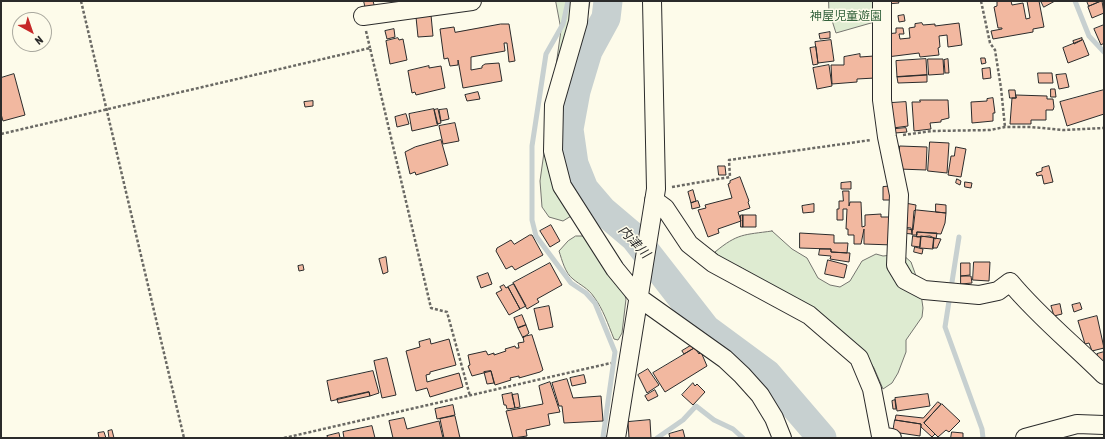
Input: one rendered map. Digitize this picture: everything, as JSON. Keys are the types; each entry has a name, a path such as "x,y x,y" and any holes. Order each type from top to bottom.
{"street":[{"path":"363,16 472,1"},
{"path":"580,1 578,22 554,105 553,151 562,186 615,269 638,295 725,359 742,375 760,395 774,418 782,438"},
{"path":"616,438 656,189 652,1"},
{"path":"882,1 882,100 887,137 899,195 896,265 905,280 924,290 979,295 998,291 1010,282 1030,306 1055,327 1104,375"},
{"path":"654,205 665,208 689,244 707,258 809,315 859,358 872,389 880,436 892,438"},
{"path":"1026,438 1077,424 1104,425"}],"path":[{"path":"81,1 184,438"},
{"path":"981,1 990,43 995,50 1005,127"},
{"path":"1,134 370,48 431,308 447,312 470,396"},
{"path":"284,438 628,360"}],"green space":[{"path":"556,1 590,1 576,82 575,136 584,200 576,213 563,221 549,217 542,207 540,181 561,30"},
{"name":"神屋児童遊園","path":"829,1 879,1 878,21 836,33 829,11"},
{"path":"772,231 792,249 807,258 818,278 830,285 840,287 850,281 862,261 876,254 883,256 902,254 911,262 920,287 923,308 922,317 906,340 906,352 898,373 892,383 883,389 874,368 861,348 822,316 740,267 720,258 715,252 736,238 755,233"},
{"path":"576,236 583,236 622,286 626,299 622,333 618,340 614,339 603,312 592,294 570,276 564,266 559,251 568,241"}],"building":[{"path":"364,1 373,1 375,8 366,10"},
{"path":"887,1 898,1 899,3 887,4"},
{"path":"1011,1 1012,5 1023,3 1026,19 1030,18 1027,1 1039,1 1044,27 1033,29 1033,32 993,39 991,31 1002,29 998,28 994,7 997,6 997,2"},
{"path":"1041,1 1055,1 1044,7"},
{"path":"1087,1 1101,1 1089,6"},
{"path":"1102,1 1104,13 1092,18 1088,7"},
{"path":"431,15 433,36 418,37 416,17"},
{"path":"904,15 905,21 899,22 898,16"},
{"path":"922,23 923,25 935,24 935,26 959,23 962,45 948,47 947,35 939,36 939,55 920,57 919,53 887,57 885,34 896,33 896,28 903,28 904,34 899,34 900,39 910,38 909,28 915,27 915,24"},
{"path":"509,24 515,61 509,62 507,43 504,43 505,51 471,57 471,70 482,68 485,64 499,63 502,81 463,88 458,60 458,65 450,66 448,58 444,59 440,29 454,27 455,32"},
{"path":"1104,25 1104,43 1101,45 1094,29"},
{"path":"394,29 395,37 387,39 385,31"},
{"path":"830,32 830,38 820,39 819,34"},
{"path":"398,38 399,40 403,39 407,60 390,64 386,41"},
{"path":"1082,38 1082,40 1074,44 1073,41"},
{"path":"831,40 834,61 818,63 815,42"},
{"path":"1083,40 1089,55 1068,63 1063,48"},
{"path":"816,47 818,64 813,65 810,48"},
{"path":"860,54 860,57 874,56 875,78 857,79 857,82 832,84 831,65 844,65 844,57"},
{"path":"981,58 985,58 986,63 982,64"},
{"path":"926,59 927,75 897,77 896,61"},
{"path":"928,59 943,59 944,74 929,75"},
{"path":"948,59 949,73 945,73 944,60"},
{"path":"829,65 832,86 817,89 813,68"},
{"path":"429,66 429,68 441,66 445,88 416,95 415,92 412,93 408,71"},
{"path":"990,68 991,78 983,79 982,69"},
{"path":"1038,73 1052,73 1053,83 1039,83"},
{"path":"14,74 25,115 3,121 1,114 1,78"},
{"path":"1066,74 1069,87 1059,89 1056,75"},
{"path":"927,75 927,82 898,83 897,77"},
{"path":"1051,89 1055,89 1056,97 1051,97"},
{"path":"1009,90 1015,90 1016,98 1010,98"},
{"path":"1104,90 1104,114 1067,126 1060,102"},
{"path":"478,92 480,99 467,101 465,95"},
{"path":"1016,95 1047,96 1047,99 1053,99 1053,110 1046,110 1046,120 1031,120 1031,124 1010,124 1012,98 1016,98"},
{"path":"993,98 995,113 993,113 993,121 972,123 971,102 987,101 987,99"},
{"path":"920,100 948,100 949,118 941,120 941,122 930,123 931,129 914,131 912,102 920,102"},
{"path":"313,101 313,106 305,107 304,102"},
{"path":"906,102 908,126 893,128 891,103"},
{"path":"434,109 438,125 412,131 409,114"},
{"path":"438,109 441,123 437,124 434,110"},
{"path":"447,109 449,119 441,121 439,110"},
{"path":"406,114 409,124 397,127 395,117"},
{"path":"455,123 459,141 443,144 439,126"},
{"path":"906,128 907,132 895,133 895,129"},
{"path":"441,140 448,165 416,175 415,172 410,174 405,152 415,147"},
{"path":"930,142 949,143 947,173 928,171"},
{"path":"900,146 927,147 926,170 899,169"},
{"path":"956,147 966,149 961,177 948,175 951,156 954,156"},
{"path":"718,166 725,166 726,175 719,175"},
{"path":"1049,166 1053,182 1044,184 1042,175 1037,176 1036,173 1042,171 1042,168"},
{"path":"740,177 750,208 738,212 741,221 718,229 719,233 708,237 698,210 706,208 705,205 732,198 728,184 730,181"},
{"path":"957,179 961,181 960,185 956,183"},
{"path":"851,182 851,189 841,189 841,183"},
{"path":"965,182 972,183 971,188 965,187"},
{"path":"894,186 894,200 883,200 883,187"},
{"path":"693,190 696,201 691,203 688,192"},
{"path":"843,191 849,191 849,206 850,202 861,202 862,227 865,226 865,215 881,214 881,217 894,217 893,245 864,244 864,229 861,244 854,244 854,235 848,235 848,229 846,229 847,209 843,209 843,220 837,220 837,209 839,209 839,201 843,201"},
{"path":"698,201 700,207 692,209 691,203"},
{"path":"905,203 916,205 913,230 899,227"},
{"path":"814,204 814,212 803,213 802,206"},
{"path":"936,204 946,205 946,213 936,212"},
{"path":"914,211 946,213 945,223 941,234 917,232 917,235 912,235"},
{"path":"741,215 743,215 743,227 741,227"},
{"path":"743,215 756,215 756,227 743,227"},
{"path":"551,225 560,241 550,247 540,231"},
{"path":"901,227 911,228 912,234 901,233"},
{"path":"917,232 937,233 936,239 930,236 917,237"},
{"path":"800,233 834,235 834,243 848,243 847,253 831,252 831,249 800,248"},
{"path":"532,235 543,255 515,270 512,266 506,269 496,251 497,248 511,240 514,244"},
{"path":"913,236 921,237 920,247 912,246"},
{"path":"921,236 934,238 933,249 920,248"},
{"path":"934,238 941,239 937,248 933,248"},
{"path":"915,247 923,249 922,254 914,252"},
{"path":"820,249 831,249 831,252 850,253 849,262 830,259 831,256 819,255"},
{"path":"386,257 388,272 383,274 379,259"},
{"path":"828,260 847,265 844,278 825,274"},
{"path":"974,262 990,262 989,281 973,280"},
{"path":"550,263 562,285 537,299 539,302 527,309 513,283"},
{"path":"961,263 970,263 970,275 961,276"},
{"path":"303,265 304,270 299,271 298,266"},
{"path":"488,273 492,284 481,288 477,277"},
{"path":"961,276 971,276 972,283 961,284"},
{"path":"514,284 526,306 520,309 508,287"},
{"path":"504,285 506,288 508,287 520,309 509,315 496,293 502,290 500,287"},
{"path":"1080,303 1082,309 1074,312 1072,305"},
{"path":"1060,304 1062,314 1054,316 1051,306"},
{"path":"549,306 553,327 539,330 534,309"},
{"path":"522,315 526,325 518,328 514,318"},
{"path":"1097,316 1104,348 1092,351 1089,343 1085,344 1078,321"},
{"path":"526,325 529,333 523,338 518,328"},
{"path":"532,335 543,370 519,378 519,376 510,378 511,380 495,385 491,371 472,376 468,366 470,365 468,355 486,351 488,355 494,353 494,355 515,346 516,348 519,348 518,343 524,342 523,337"},
{"path":"430,339 431,344 449,339 456,365 430,372 430,374 426,375 427,382 459,373 463,387 430,397 427,388 416,391 406,351 420,347 419,342"},
{"path":"692,345 694,348 684,354 682,351"},
{"path":"695,348 699,354 701,352 707,366 665,392 653,373"},
{"path":"1104,352 1104,369 1102,369 1097,354"},
{"path":"387,358 396,395 382,398 374,361"},
{"path":"648,369 659,385 647,393 638,375"},
{"path":"373,371 379,393 370,396 369,392 331,401 327,381"},
{"path":"491,371 494,383 487,384 484,372"},
{"path":"584,375 586,383 572,386 570,378"},
{"path":"567,379 573,398 601,396 603,421 564,423 562,406 559,406 552,383"},
{"path":"550,382 560,412 548,414 550,425 526,430 527,436 513,438 506,411 543,404 539,386"},
{"path":"693,383 695,386 697,384 705,392 693,405 682,395"},
{"path":"655,390 658,396 648,401 645,396"},
{"path":"369,392 370,396 338,403 337,399"},
{"path":"512,393 515,408 507,409 506,405 504,405 502,395"},
{"path":"518,394 520,407 515,408 512,395"},
{"path":"928,394 930,406 897,411 895,398"},
{"path":"895,400 896,409 893,409 892,401"},
{"path":"938,402 941,404 924,423 935,434 932,437 921,427 921,424 895,420 896,415 923,418"},
{"path":"942,404 960,421 949,432 946,430 938,437 924,423"},
{"path":"453,405 455,415 437,419 435,409"},
{"path":"455,416 460,438 444,438 440,419"},
{"path":"404,418 407,429 439,421 443,438 393,438 389,421"},
{"path":"650,420 651,438 629,438 628,422"},
{"path":"895,420 921,424 920,436 893,432"},
{"path":"372,426 375,438 344,438 343,432"},
{"path":"112,430 114,438 109,438 108,431"},
{"path":"683,430 685,438 670,438 669,434"},
{"path":"104,432 106,438 99,438 98,433"},
{"path":"952,432 963,433 963,438 951,438"},
{"path":"339,433 340,438 328,438 327,436"}],"waterway":[{"path":"568,1 563,24 546,54 532,146 532,220 536,236 571,283 586,293 595,303 615,352 603,437 607,438"},
{"name":"内津川","path":"608,1 606,18 588,51 576,91 569,129 574,164 584,189 602,210 635,238 706,329 767,374 822,438"},
{"path":"1075,1 1089,36 1104,52"},
{"path":"959,237 945,327 982,429 983,438"},
{"path":"657,438 683,420 696,406 714,420 733,429 743,438"}]}
